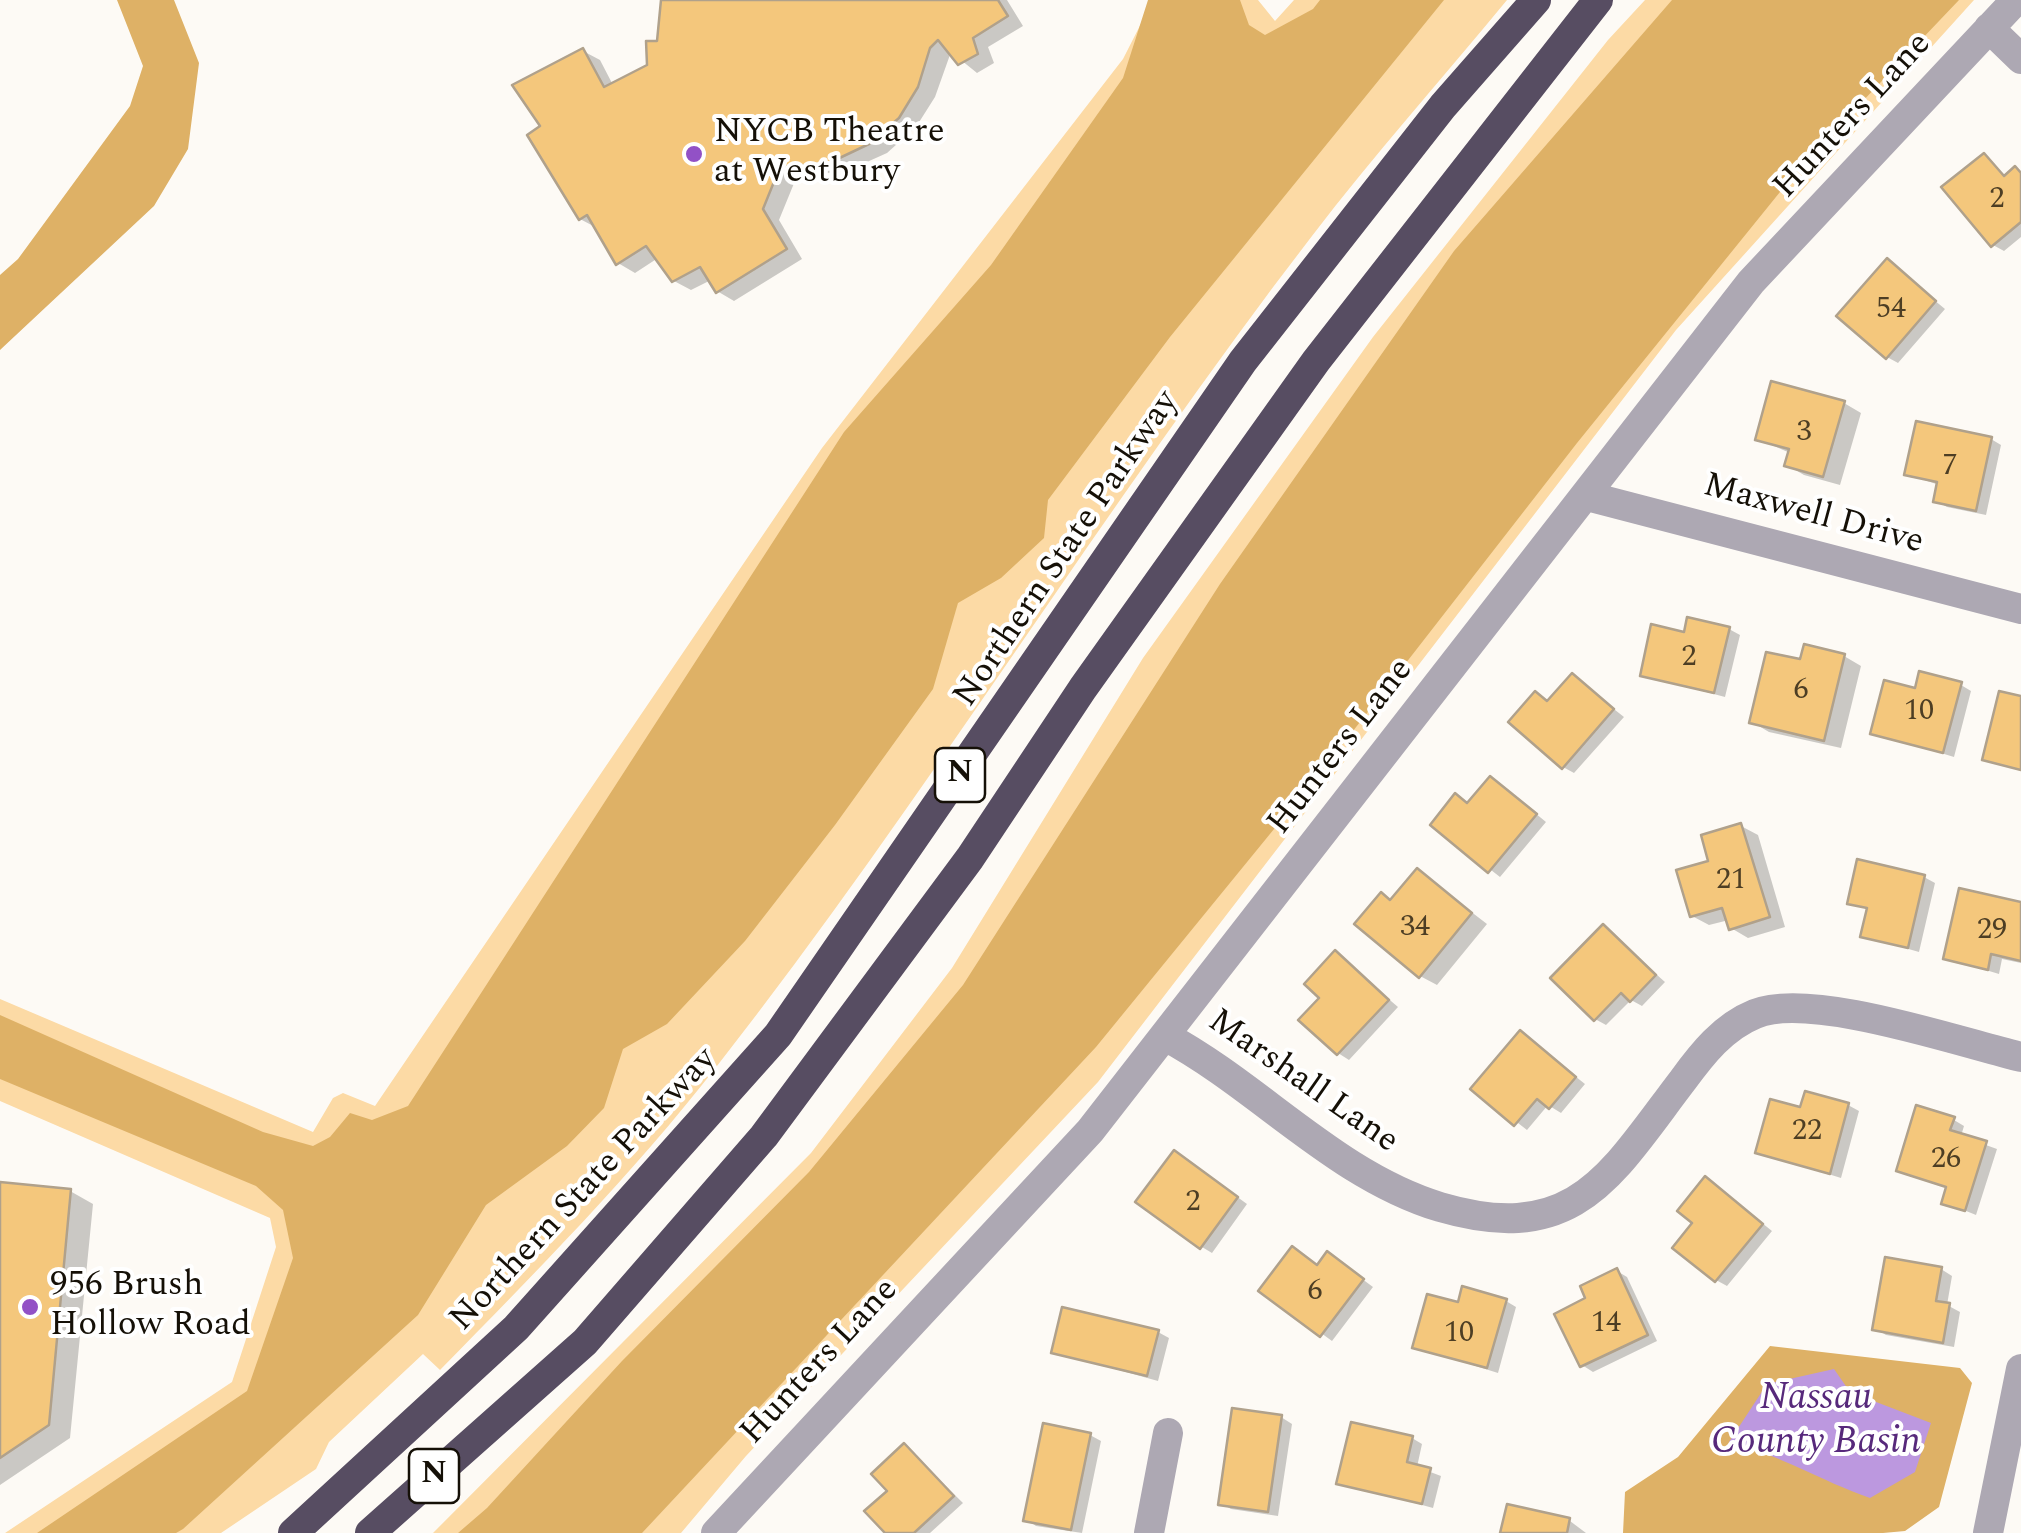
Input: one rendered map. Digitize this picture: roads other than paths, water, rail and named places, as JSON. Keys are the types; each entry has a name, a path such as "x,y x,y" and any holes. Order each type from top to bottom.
{"highway":[{"name":"Northern State Parkway","path":"293,1533 516,1328 606,1232 778,1035 1243,361 1444,106 1536,0"},
{"name":"N","path":"370,1533 585,1342 764,1136 970,858 1083,688 1316,361 1598,0"}],"street":[{"name":"Hunters Lane","path":"716,1533 1090,1131 1752,282 2016,0"},
{"path":"1989,28 2021,59"},
{"name":"Maxwell Drive","path":"1587,496 2021,609"},
{"name":"Marshall Lane","path":"1165,1036 1205,1057 1380,1184 1443,1208 1512,1217 1556,1213 1586,1197 1615,1169 1704,1052 1755,1014 1794,1006 1830,1011 2021,1057"},
{"path":"1988,1533 2021,1369"},
{"path":"1149,1533 1168,1433"}],"water":[{"name":"Nassau County Basin","path":"1834,1369 1850,1392 1931,1423 1915,1472 1870,1498 1729,1442 1767,1384"}],"place":[{"name":"NYCB Theatre at Westbury","path":"694,154"},
{"name":"956 Brush Hollow Road","path":"30,1307"}]}
